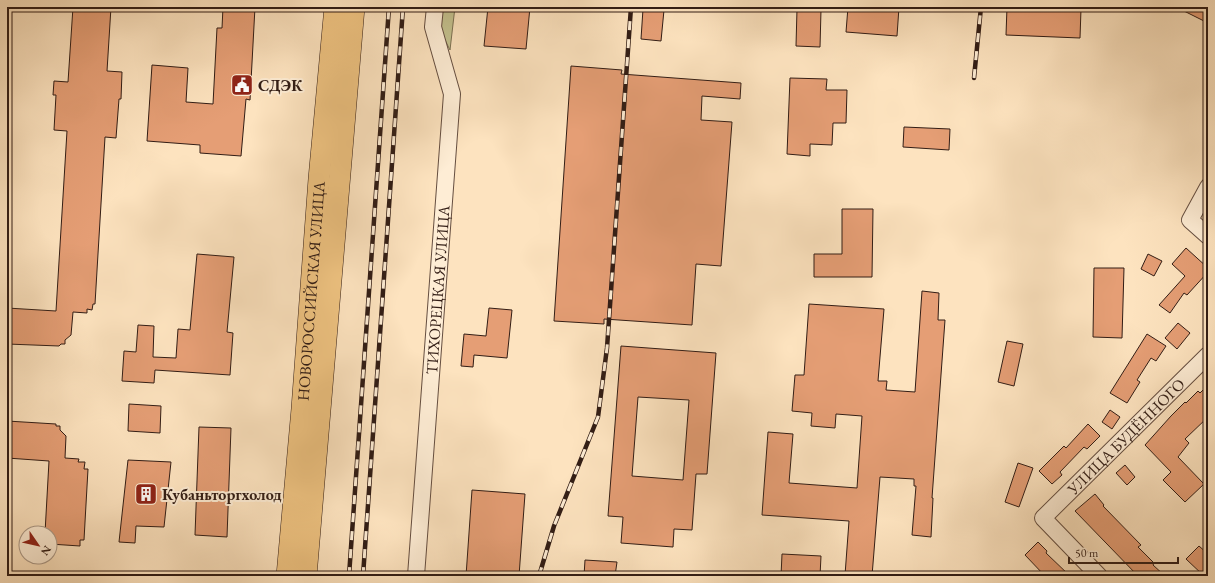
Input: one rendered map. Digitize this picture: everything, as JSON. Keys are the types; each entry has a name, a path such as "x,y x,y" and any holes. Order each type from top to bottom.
{"main road":[{"name":"НОВОРОССИЙСКАЯ УЛИЦА","path":"287,576 302,416 319,179 335,7"},
{"name":"НОВОРОССИЙСКАЯ УЛИЦА","path":"306,576 354,7"}],"street":[{"name":"ТИХОРЕЦКАЯ УЛИЦА","path":"416,576 452,94 433,27 435,7"},
{"path":"1208,187 1190,220 1208,236"},
{"name":"УЛИЦА БУДЁННОГО","path":"1100,576 1043,518 1208,355"}],"shaded area":[{"path":"442,7 455,7 450,50 441,32"}],"building":[{"path":"73,7 111,7 107,71 122,72 121,99 119,99 116,138 105,137 95,304 93,304 92,310 87,309 87,313 73,312 71,335 65,340 65,344 61,344 59,346 7,344 7,308 56,311 67,131 54,130 56,95 53,95 54,81 68,82"},
{"path":"223,7 255,7 250,100 246,99 241,156 200,153 200,145 147,141 152,65 188,68 186,102 213,104 217,28 222,28"},
{"path":"488,7 530,7 526,49 484,46"},
{"path":"848,7 899,7 897,36 846,32"},
{"path":"1007,7 1081,9 1080,38 1006,35"},
{"path":"1176,7 1208,7 1208,23"},
{"path":"643,9 664,10 661,41 641,39"},
{"path":"797,9 821,10 820,47 796,46"},
{"path":"571,66 622,70 621,74 741,83 740,99 702,96 701,120 732,122 721,266 696,264 692,325 604,319 604,324 554,321"},
{"path":"790,78 827,79 826,90 847,90 846,123 833,123 832,145 810,144 810,156 787,154"},
{"path":"904,127 950,129 949,150 903,147"},
{"path":"842,209 873,209 872,277 814,277 814,254 842,254"},
{"path":"1186,248 1208,268 1208,272 1187,295 1184,293 1170,313 1159,305 1185,276 1172,264"},
{"path":"197,254 234,257 227,332 233,333 230,375 155,370 154,383 122,381 124,351 136,352 138,325 154,326 153,357 176,358 178,329 190,330"},
{"path":"1148,254 1162,261 1154,276 1141,269"},
{"path":"1094,268 1124,268 1122,338 1093,337"},
{"path":"922,291 939,293 938,320 945,320 932,498 931,537 912,535 916,486 914,486 914,479 880,477 872,576 845,575 849,521 762,515 768,432 793,434 789,483 857,488 862,416 836,414 835,428 811,426 812,413 792,411 795,375 804,375 809,304 884,309 878,381 887,381 886,390 915,392"},
{"path":"489,308 512,310 507,358 474,355 473,367 461,366 464,334 486,336"},
{"path":"1178,323 1190,333 1177,349 1165,338"},
{"path":"1147,334 1166,346 1156,361 1151,358 1137,380 1140,382 1127,403 1110,393"},
{"path":"1007,341 1023,344 1014,386 998,382"},
{"path":"621,346 716,353 707,474 696,474 692,530 674,529 673,547 621,543 623,517 608,516","holes":["638,397 689,400 683,480 632,476"]},
{"path":"1208,385 1208,417 1185,439 1189,443 1178,457 1204,484 1185,502 1163,480 1171,472 1145,445 1185,402 1186,403 1198,391 1200,393"},
{"path":"129,404 161,406 160,433 128,431"},
{"path":"1110,410 1120,417 1112,429 1102,422"},
{"path":"7,421 56,424 56,426 60,426 60,430 66,436 65,458 79,459 78,462 85,462 84,469 88,469 84,540 80,540 80,546 58,545 58,525 45,525 49,461 7,458"},
{"path":"1088,424 1100,436 1087,449 1084,447 1060,472 1062,475 1052,484 1039,471 1064,446 1066,448"},
{"path":"199,427 231,428 227,537 195,535"},
{"name":"Кубаньторгхолод","path":"128,460 171,462 164,527 136,526 135,543 119,542"},
{"path":"1018,463 1033,468 1019,507 1005,502"},
{"path":"1125,465 1135,477 1127,485 1116,473"},
{"path":"472,490 525,494 519,576 466,576"},
{"path":"1095,494 1104,505 1103,506 1141,545 1138,547 1154,563 1153,565 1165,576 1138,576 1075,511"},
{"path":"1038,542 1047,551 1046,553 1070,576 1045,576 1025,555"},
{"path":"1199,546 1208,554 1208,576 1204,576 1186,559"},
{"path":"782,554 821,556 820,576 781,576"},
{"path":"585,560 617,562 615,576 584,576"}],"railway":[{"path":"349,576 389,7"},
{"path":"363,576 403,7"},
{"path":"539,576 554,526 598,417 607,348 631,7"},
{"path":"974,78 981,7"}],"place":[{"name":"СДЭК","path":"242,85"},
{"name":"Кубаньторгхолод","path":"146,494"}]}
